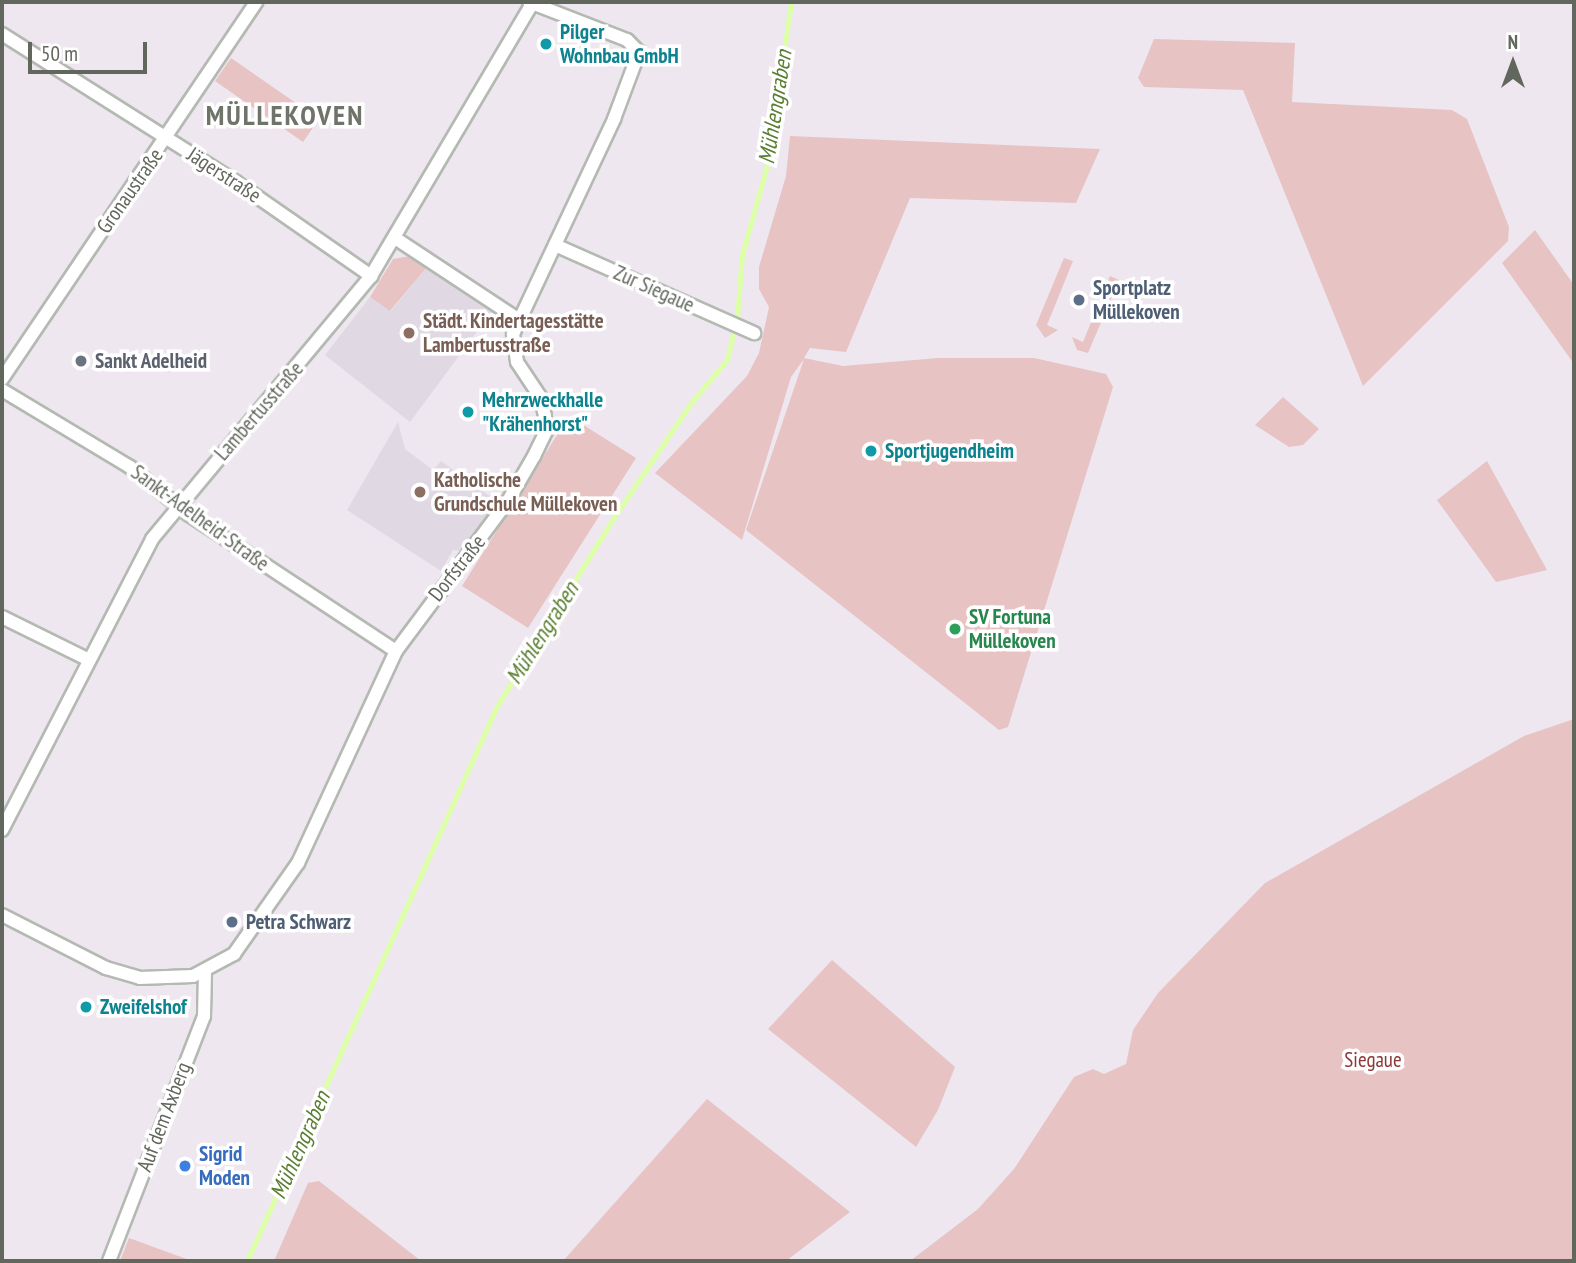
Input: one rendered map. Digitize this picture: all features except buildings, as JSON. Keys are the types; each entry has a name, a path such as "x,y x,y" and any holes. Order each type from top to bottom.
{"street":[{"name":"Gronaustraße","path":"2,379 167,139 256,2"},
{"name":"Lambertusstraße","path":"2,830 129,578 180,506 371,276 531,2"},
{"name":"Dorfstraße","path":"2,915 122,975 162,979 205,971 234,954 298,863 396,651 508,501 546,431 541,398 517,362 513,348 518,319 636,71 639,52 626,40 531,2"},
{"name":"Jägerstraße","path":"2,34 167,139 371,276"},
{"path":"395,238 518,319"},
{"name":"Zur Siegaue","path":"555,245 754,333"},
{"name":"Sankt-Adelheid-Straße","path":"2,390 130,467 180,506 396,651"},
{"path":"2,617 89,660"},
{"name":"Auf dem Axberg","path":"108,1261 204,1016 205,971"}],"shaded area":[{"name":"Städt. Kindertagesstätte Lambertusstraße","path":"427,267 493,310 410,422 325,355 370,297 391,311"},
{"name":"Katholische Grundschule Müllekoven","path":"398,422 405,449 433,470 441,461 498,502 461,551 453,550 441,571 347,510"}],"green space":[{"path":"1154,39 1295,43 1292,102 1452,110 1467,119 1509,227 1508,241 1363,386 1243,90 1144,87 1138,78"},
{"path":"231,58 319,119 303,142 215,81"},
{"name":"SV Fortuna Müllekoven","path":"790,136 1100,149 1076,203 910,198 846,352 810,348 804,358 843,366 938,358 1034,358 1106,374 1113,387 1008,727 999,730 746,530 804,359 791,377 742,540 655,473 747,376 759,353 769,307 759,289 759,267 786,176"},
{"path":"1535,230 1574,285 1574,364 1502,263"},
{"path":"410,256 427,267 390,311 370,297 393,259"},
{"path":"1064,258 1073,261 1047,325 1058,330 1045,338 1036,325"},
{"path":"1110,276 1119,280 1088,353 1077,350 1072,337 1083,342"},
{"path":"1283,397 1319,429 1303,445 1289,447 1255,425"},
{"path":"569,416 636,458 528,628 462,586"},
{"path":"1487,461 1547,570 1496,582 1437,500"},
{"name":"Siegaue","path":"1574,719 1574,1261 910,1261 978,1209 1014,1169 1074,1077 1093,1069 1104,1074 1126,1064 1133,1030 1158,993 1265,883 1524,736"},
{"path":"832,960 955,1067 938,1110 916,1147 768,1029"},
{"path":"707,1099 850,1212 786,1261 563,1261"},
{"path":"319,1181 421,1261 274,1261 308,1183"},
{"path":"129,1238 192,1261 120,1261"}],"waterway":[{"name":"Mühlengraben","path":"247,1261 497,706 615,516 691,403 727,360 737,318 742,255 768,162 791,2"}],"place":[{"name":"Pilger Wohnbau GmbH","path":"546,44"},
{"name":"Sportplatz Müllekoven","path":"1079,300"},
{"name":"Städt. Kindertagesstätte Lambertusstraße","path":"409,333"},
{"name":"Sankt Adelheid","path":"81,361"},
{"name":"Mehrzweckhalle \"Krähenhorst\"","path":"468,412"},
{"name":"Sportjugendheim","path":"871,451"},
{"name":"Katholische Grundschule Müllekoven","path":"420,492"},
{"name":"SV Fortuna Müllekoven","path":"955,629"},
{"name":"Petra Schwarz","path":"232,922"},
{"name":"Zweifelshof","path":"86,1007"},
{"name":"Sigrid Moden","path":"185,1166"}],"district":[{"name":"MÜLLEKOVEN","path":"285,115"}]}
